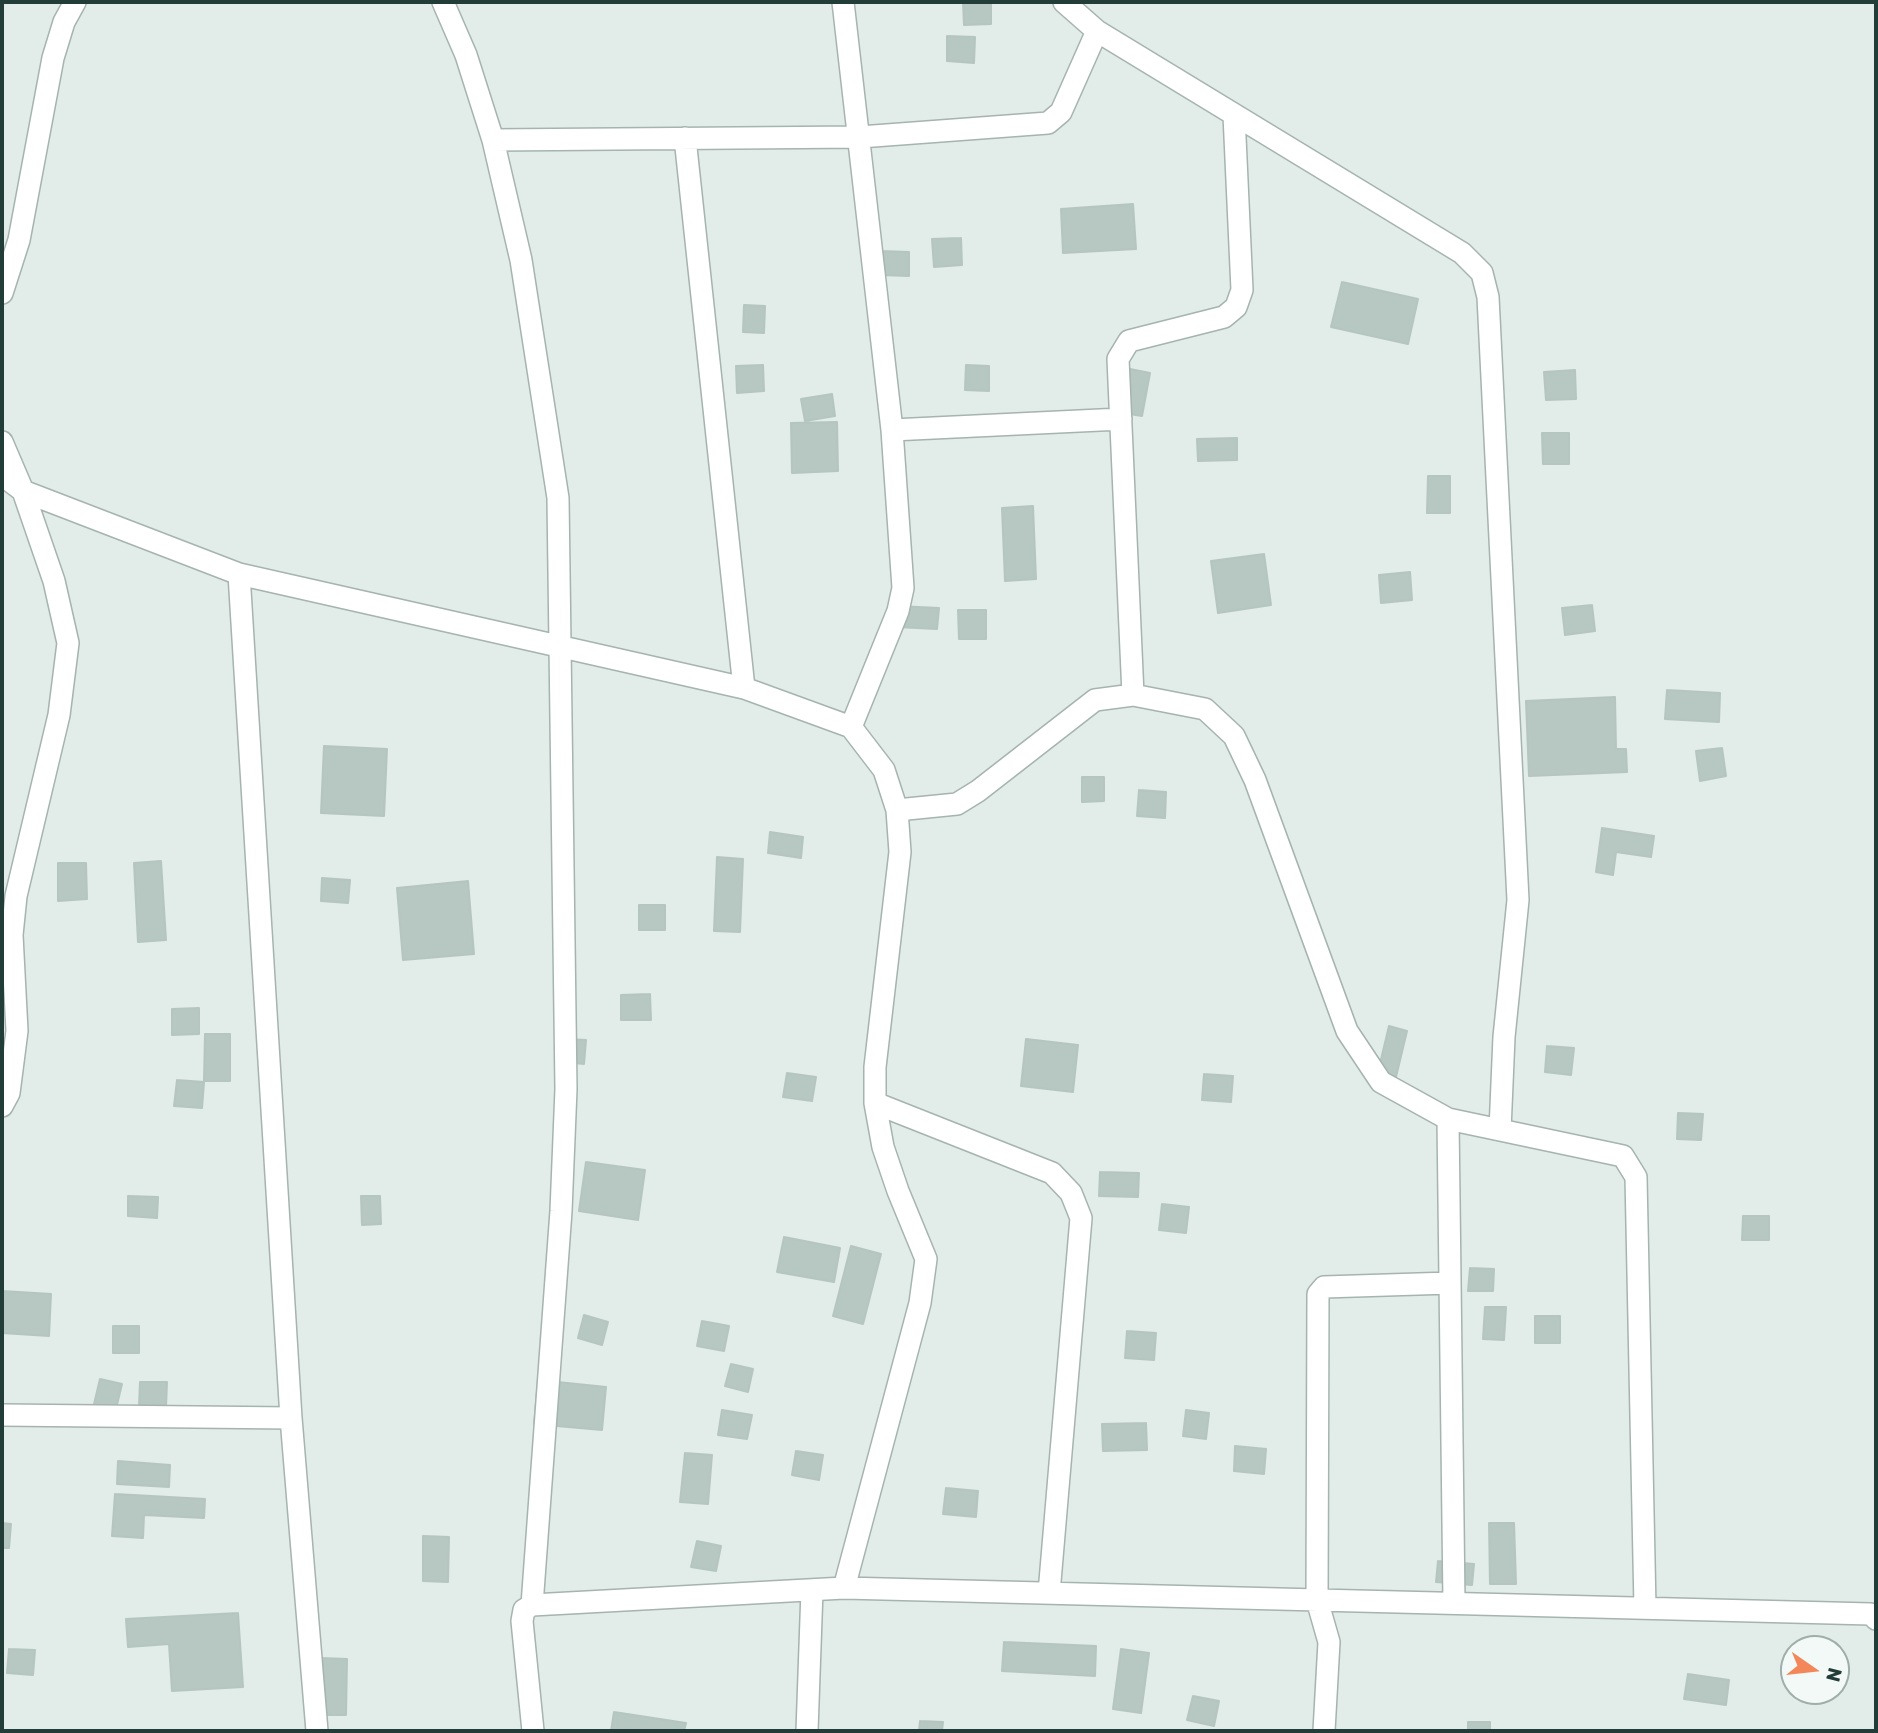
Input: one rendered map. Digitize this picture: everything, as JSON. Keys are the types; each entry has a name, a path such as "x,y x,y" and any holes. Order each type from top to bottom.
{"street":[{"path":"2,293 19,240 53,58 75,2"},
{"path":"443,2 466,55 493,139 521,260 558,498 566,1089 561,1211 532,1605"},
{"path":"843,2 892,430 903,587 898,611 851,727"},
{"path":"1064,2 1097,31 1462,253 1482,273 1488,297 1518,900 1504,1037 1500,1129"},
{"path":"493,139 859,137 1048,123 1060,111 1097,31"},
{"path":"1133,695 1118,359 1129,341 1224,317 1236,307 1242,290 1234,115"},
{"path":"685,138 744,688"},
{"path":"892,430 1121,419"},
{"path":"2,442 23,491 54,581 68,643 59,715 16,896 12,935 17,1031 11,1084 2,1106"},
{"path":"2,475 23,491 239,574 744,688 851,727 884,770 897,810 900,852 874,1103 894,1180 926,1259 920,1303 844,1588"},
{"path":"239,574 291,1418 317,1731"},
{"path":"897,810 957,804 1094,700 1133,695 1205,709 1234,736 1255,780 1347,1031 1381,1082 1448,1119 1623,1156 1636,1177 1645,1608"},
{"path":"874,1103 1052,1173 1071,1193 1081,1218 1049,1593"},
{"path":"1448,1119 1454,1603"},
{"path":"1324,1731 1329,1642 1317,1600 1318,1294 1324,1287 1450,1283"},
{"path":"2,1415 291,1418"},
{"path":"533,1731 522,1621 524,1610 532,1605 844,1588 1871,1614 1876,1619"},
{"path":"807,1731 812,1590"}],"building":[{"path":"963,2 991,2 991,24 964,25"},
{"path":"947,36 975,37 974,63 947,61"},
{"path":"1133,204 1136,249 1063,253 1061,209"},
{"path":"961,238 962,265 934,267 932,239"},
{"path":"881,251 909,252 909,276 880,275"},
{"path":"1342,282 1418,299 1408,344 1331,327"},
{"path":"744,305 765,306 764,333 743,332"},
{"path":"763,365 764,391 737,393 736,366"},
{"path":"966,365 989,366 989,391 965,390"},
{"path":"1125,368 1150,373 1142,416 1117,412"},
{"path":"1575,370 1576,399 1546,400 1544,372"},
{"path":"832,394 835,416 805,421 801,399"},
{"path":"837,422 838,471 792,473 791,423"},
{"path":"1542,433 1569,433 1569,464 1543,464"},
{"path":"1237,438 1237,460 1198,461 1197,439"},
{"path":"1428,476 1450,476 1450,513 1427,513"},
{"path":"1033,506 1036,579 1005,581 1002,508"},
{"path":"1264,554 1271,605 1218,613 1211,561"},
{"path":"1410,572 1412,600 1381,603 1379,575"},
{"path":"1592,605 1595,631 1565,635 1562,608"},
{"path":"896,606 939,608 937,629 896,627"},
{"path":"958,610 986,610 986,639 959,639"},
{"path":"1667,690 1720,693 1719,722 1665,719"},
{"path":"1615,697 1616,749 1626,749 1627,772 1529,776 1526,701"},
{"path":"324,746 387,749 384,816 321,813"},
{"path":"1722,748 1726,776 1700,781 1696,751"},
{"path":"1082,777 1104,777 1104,801 1082,802"},
{"path":"1139,790 1166,792 1165,818 1137,816"},
{"path":"1602,828 1654,836 1651,857 1616,852 1613,875 1596,872"},
{"path":"770,832 803,837 801,858 768,853"},
{"path":"717,857 743,859 740,932 714,931"},
{"path":"161,861 166,940 138,942 134,863"},
{"path":"58,863 86,863 87,899 58,901"},
{"path":"322,878 350,880 348,903 321,901"},
{"path":"468,881 474,954 403,960 397,888"},
{"path":"639,905 665,905 665,930 639,930"},
{"path":"650,994 651,1020 621,1020 621,995"},
{"path":"199,1008 199,1034 172,1035 172,1009"},
{"path":"1389,1026 1407,1031 1396,1077 1378,1072"},
{"path":"205,1034 230,1034 230,1081 204,1081"},
{"path":"566,1039 586,1040 584,1064 564,1062"},
{"path":"1026,1039 1078,1045 1073,1092 1021,1086"},
{"path":"1547,1046 1574,1048 1571,1075 1545,1072"},
{"path":"787,1073 816,1077 812,1101 783,1097"},
{"path":"1204,1074 1233,1076 1231,1102 1202,1100"},
{"path":"177,1080 204,1082 202,1108 174,1106"},
{"path":"1678,1113 1703,1114 1701,1140 1677,1139"},
{"path":"586,1162 645,1170 638,1220 579,1211"},
{"path":"1100,1172 1139,1173 1138,1197 1099,1196"},
{"path":"128,1196 158,1197 157,1218 128,1216"},
{"path":"361,1196 380,1196 381,1224 362,1225"},
{"path":"1162,1204 1189,1207 1186,1233 1159,1230"},
{"path":"1743,1216 1769,1216 1769,1240 1742,1240"},
{"path":"784,1237 840,1248 834,1282 777,1272"},
{"path":"851,1246 881,1254 863,1324 833,1316"},
{"path":"1470,1268 1494,1269 1493,1291 1468,1291"},
{"path":"2,1291 51,1294 49,1336 2,1333"},
{"path":"1485,1307 1506,1307 1504,1340 1483,1339"},
{"path":"584,1315 608,1322 602,1345 578,1338"},
{"path":"1535,1316 1560,1316 1560,1343 1535,1343"},
{"path":"702,1321 729,1326 724,1351 697,1346"},
{"path":"113,1326 139,1326 139,1353 113,1353"},
{"path":"1127,1331 1156,1333 1154,1360 1125,1358"},
{"path":"731,1364 753,1369 748,1392 725,1386"},
{"path":"100,1379 122,1384 116,1409 94,1404"},
{"path":"538,1380 606,1387 602,1430 534,1424"},
{"path":"140,1382 167,1382 166,1407 139,1406"},
{"path":"722,1410 752,1415 747,1439 718,1435"},
{"path":"1186,1410 1209,1413 1206,1439 1183,1436"},
{"path":"1146,1423 1147,1450 1103,1451 1102,1424"},
{"path":"1235,1446 1266,1449 1264,1474 1234,1471"},
{"path":"796,1451 823,1455 819,1480 792,1475"},
{"path":"685,1453 712,1455 708,1504 680,1502"},
{"path":"118,1461 170,1465 169,1487 117,1484"},
{"path":"946,1488 978,1491 976,1517 943,1514"},
{"path":"115,1494 205,1499 204,1518 144,1515 143,1538 112,1536"},
{"path":"2,1523 11,1524 9,1548 2,1548"},
{"path":"1489,1523 1514,1523 1516,1584 1490,1584"},
{"path":"423,1536 449,1537 448,1582 423,1581"},
{"path":"697,1541 721,1546 716,1571 691,1567"},
{"path":"1438,1561 1474,1564 1472,1585 1436,1582"},
{"path":"238,1613 243,1687 172,1691 169,1644 128,1647 126,1619"},
{"path":"1004,1642 1096,1646 1095,1676 1002,1671"},
{"path":"9,1649 35,1650 33,1675 7,1673"},
{"path":"1121,1649 1149,1653 1141,1713 1113,1709"},
{"path":"321,1658 347,1659 346,1715 321,1715"},
{"path":"1688,1674 1729,1680 1726,1705 1684,1699"},
{"path":"1193,1696 1219,1701 1214,1726 1187,1720"},
{"path":"614,1712 686,1723 684,1731 611,1731"},
{"path":"920,1721 943,1722 942,1731 919,1731"},
{"path":"1468,1722 1490,1722 1490,1731 1468,1731"}]}
